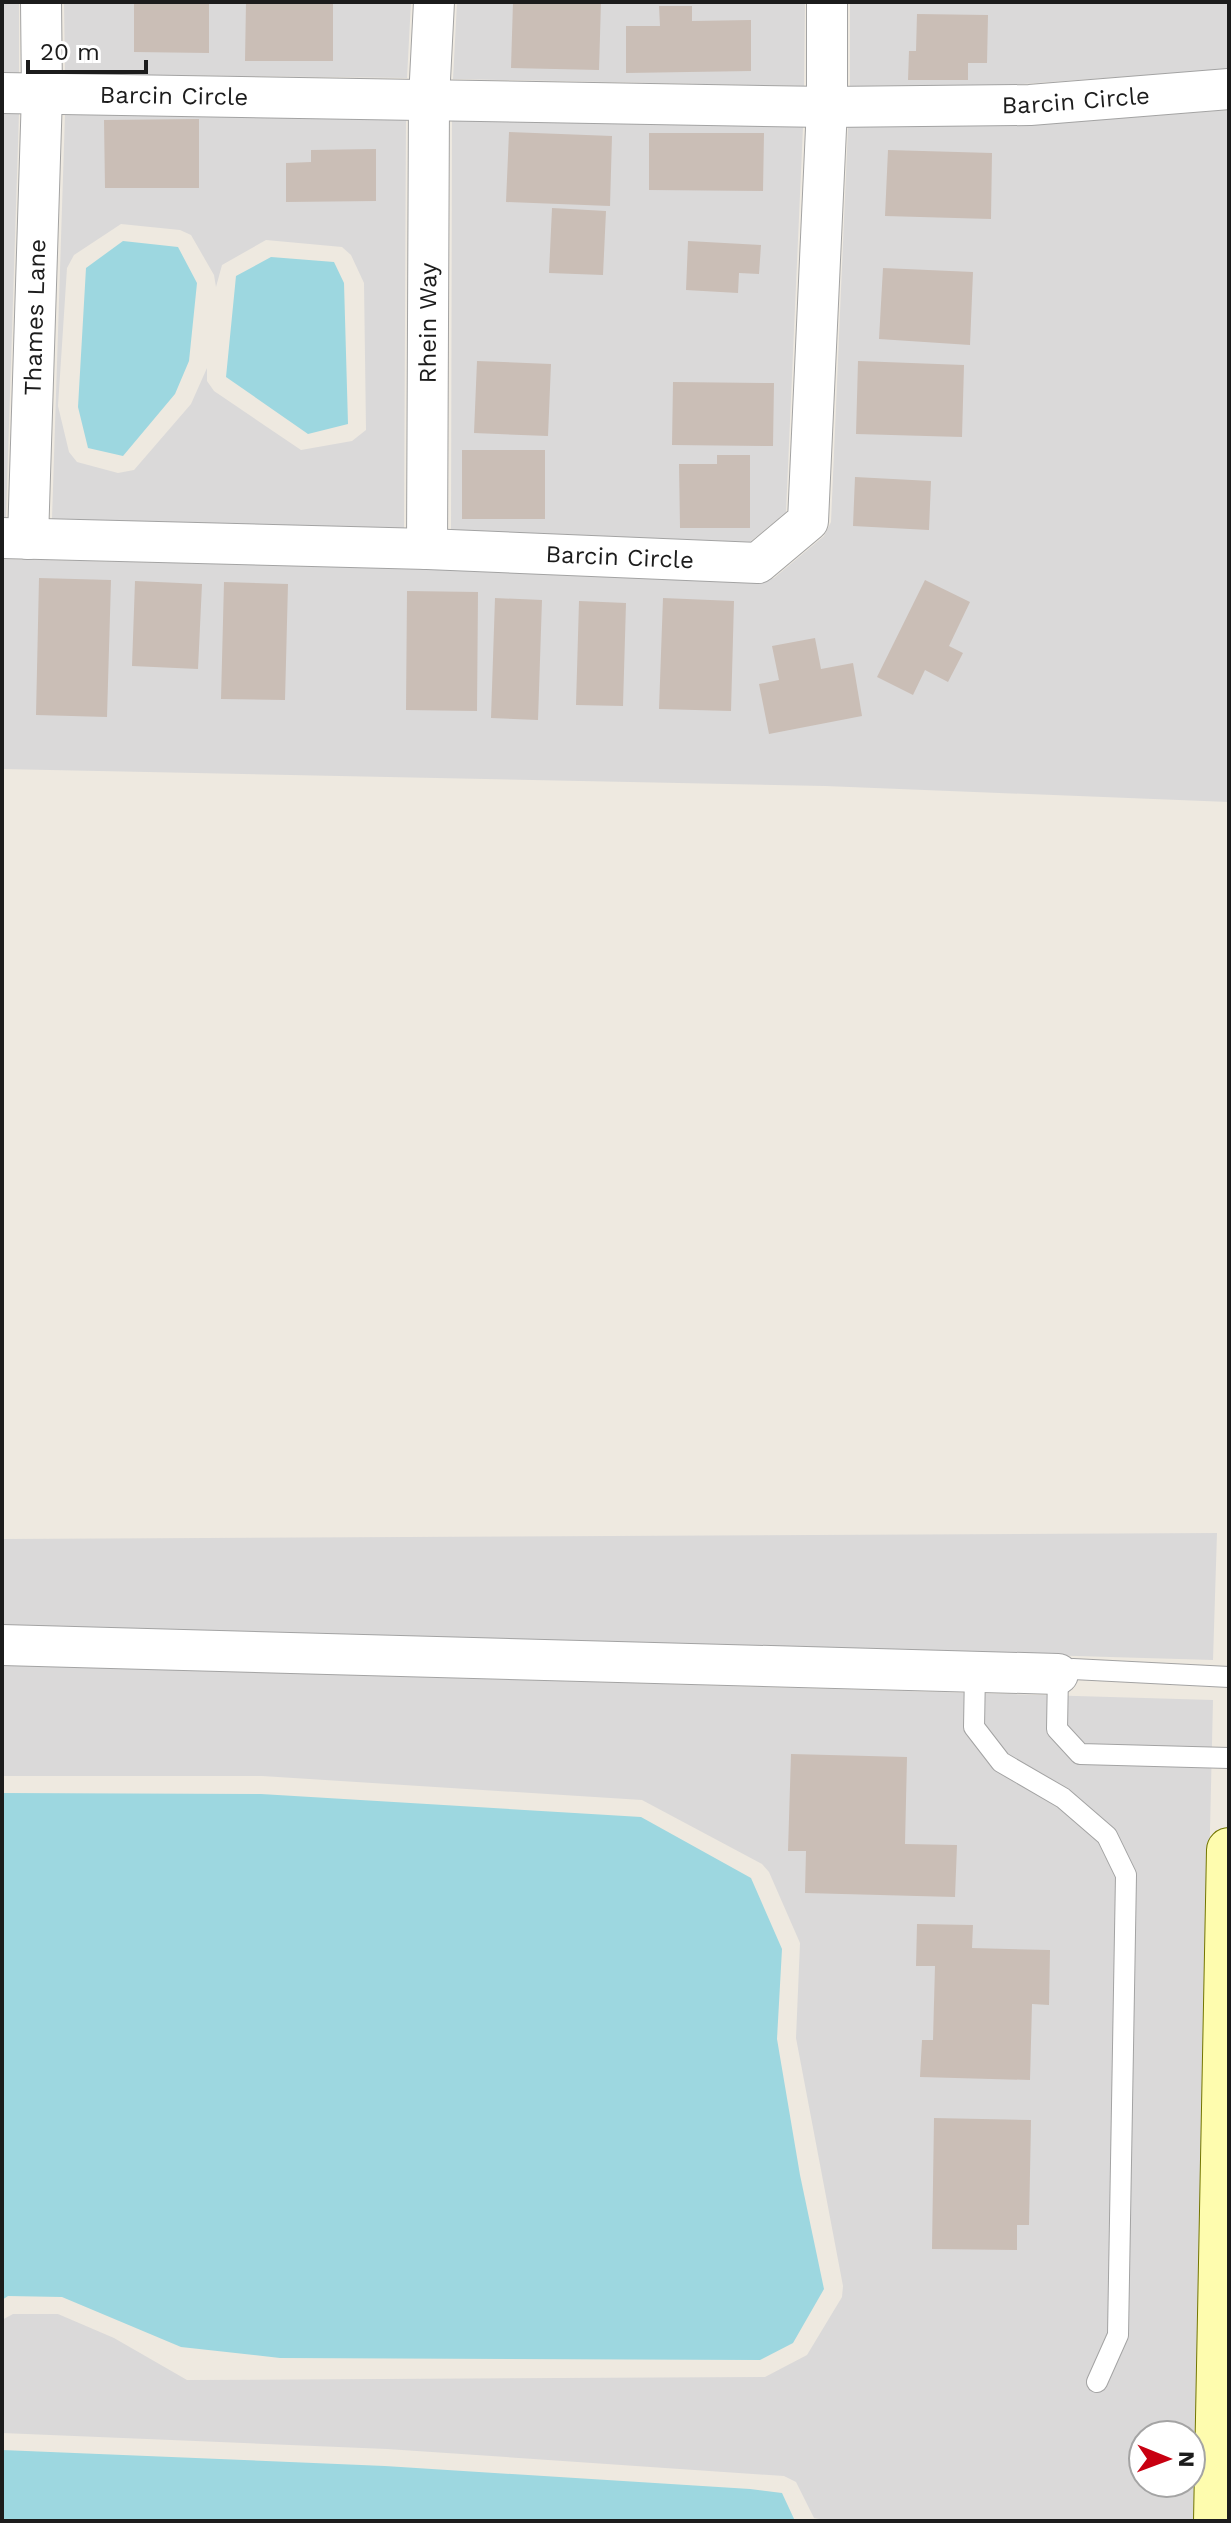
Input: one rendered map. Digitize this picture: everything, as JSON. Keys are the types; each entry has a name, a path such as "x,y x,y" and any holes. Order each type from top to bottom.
{"street":[{"name":"Thames Lane","path":"15,539 42,94 41,2"},
{"name":"Rhein Way","path":"427,549 429,99 434,2"},
{"path":"827,2 827,107"},
{"name":"Barcin Circle","path":"2,93 827,107 1030,105 1229,89"},
{"name":"Barcin Circle","path":"15,539 427,549 758,563 808,521 827,107"},
{"path":"2,1645 1058,1674"},
{"path":"1216,2521 1229,1850"}],"lane":[{"path":"1229,1677 1073,1669 1058,1674 1057,1729 1080,1754 1229,1758"},
{"path":"975,1672 974,1727 1001,1762 1063,1798 1107,1836 1126,1875 1118,2335 1097,2382"}],"shaded area":[{"path":"2,2 19,2 19,73 2,72"},
{"path":"64,2 411,2 407,78 65,74"},
{"path":"457,2 805,2 804,86 453,79"},
{"path":"850,2 1229,2 1229,69 1009,85 850,86"},
{"path":"1229,110 1229,802 825,786 2,769 2,559 427,569 757,583 774,578 824,536 831,522 848,127 1031,125"},
{"path":"2,113 19,113 6,518 2,518"},
{"path":"65,114 406,118 404,528 52,519","holes":["121,224 180,230 191,235 214,275 216,287 222,265 266,240 342,247 351,255 364,283 366,430 352,441 301,450 214,391 207,381 207,368 191,404 134,470 118,473 77,462 69,452 58,406 67,268 74,255"]},
{"path":"452,119 803,127 786,512 750,542 451,530"},
{"path":"1217,1533 1213,1660 2,1625 2,1539"},
{"path":"2,1665 1213,1700 1196,2419 1127,2419 1127,2499 1195,2499 1194,2521 831,2521 814,2518 796,2482 784,2476 387,2449 2,2433 2,2320 13,2314 58,2314 114,2338 187,2380 765,2377 807,2355 842,2297 843,2286 796,2038 800,1943 769,1872 762,1864 642,1800 262,1776 2,1776"}],"water":[{"path":"123,241 178,247 197,283 189,361 175,394 123,456 88,448 78,407 86,268"},
{"path":"271,257 334,262 344,283 348,424 308,434 226,377 236,276"},
{"path":"2,1793 261,1794 641,1817 751,1878 782,1949 777,2039 800,2175 824,2289 793,2343 760,2360 280,2358 181,2347 62,2297 8,2296 2,2300"},
{"path":"2,2450 385,2466 750,2489 782,2493 795,2521 2,2521"}],"building":[{"path":"134,2 209,2 209,53 134,52"},
{"path":"246,2 333,2 333,61 245,61"},
{"path":"513,2 601,2 599,70 511,68"},
{"path":"659,6 692,6 692,21 751,20 751,71 626,73 626,26 660,26"},
{"path":"917,14 988,15 987,63 968,63 968,80 908,80 909,51 916,51"},
{"path":"199,119 199,188 105,188 104,120"},
{"path":"509,132 612,136 610,206 506,202"},
{"path":"649,133 764,133 763,191 649,190"},
{"path":"376,149 376,201 286,202 286,163 311,162 311,150"},
{"path":"888,150 992,153 991,219 885,216"},
{"path":"552,208 606,211 603,275 549,273"},
{"path":"688,241 761,245 759,274 739,273 738,293 686,290"},
{"path":"883,268 973,272 970,345 879,339"},
{"path":"477,361 551,364 548,436 474,433"},
{"path":"858,361 964,365 962,437 856,434"},
{"path":"673,382 774,383 773,446 672,445"},
{"path":"462,450 545,450 545,519 462,519"},
{"path":"717,455 750,455 750,528 680,528 679,464 717,464"},
{"path":"855,477 931,481 929,530 853,526"},
{"path":"39,578 111,580 107,717 36,715"},
{"path":"925,580 970,602 949,646 963,653 948,682 925,670 913,695 877,677"},
{"path":"135,581 202,584 198,669 132,666"},
{"path":"224,582 288,584 285,700 221,699"},
{"path":"407,591 478,592 477,711 406,710"},
{"path":"495,598 542,600 538,720 491,718"},
{"path":"663,598 734,601 731,711 659,709"},
{"path":"579,601 626,603 623,706 576,705"},
{"path":"815,638 821,669 853,663 862,716 769,734 759,684 779,680 772,646"},
{"path":"791,1754 907,1757 905,1844 957,1845 955,1897 805,1893 806,1851 788,1851"},
{"path":"917,1924 973,1925 972,1948 1050,1950 1049,2005 1032,2004 1030,2080 920,2077 922,2040 933,2040 935,1966 916,1966"},
{"path":"934,2118 1031,2120 1029,2225 1017,2225 1017,2250 932,2249"}]}
